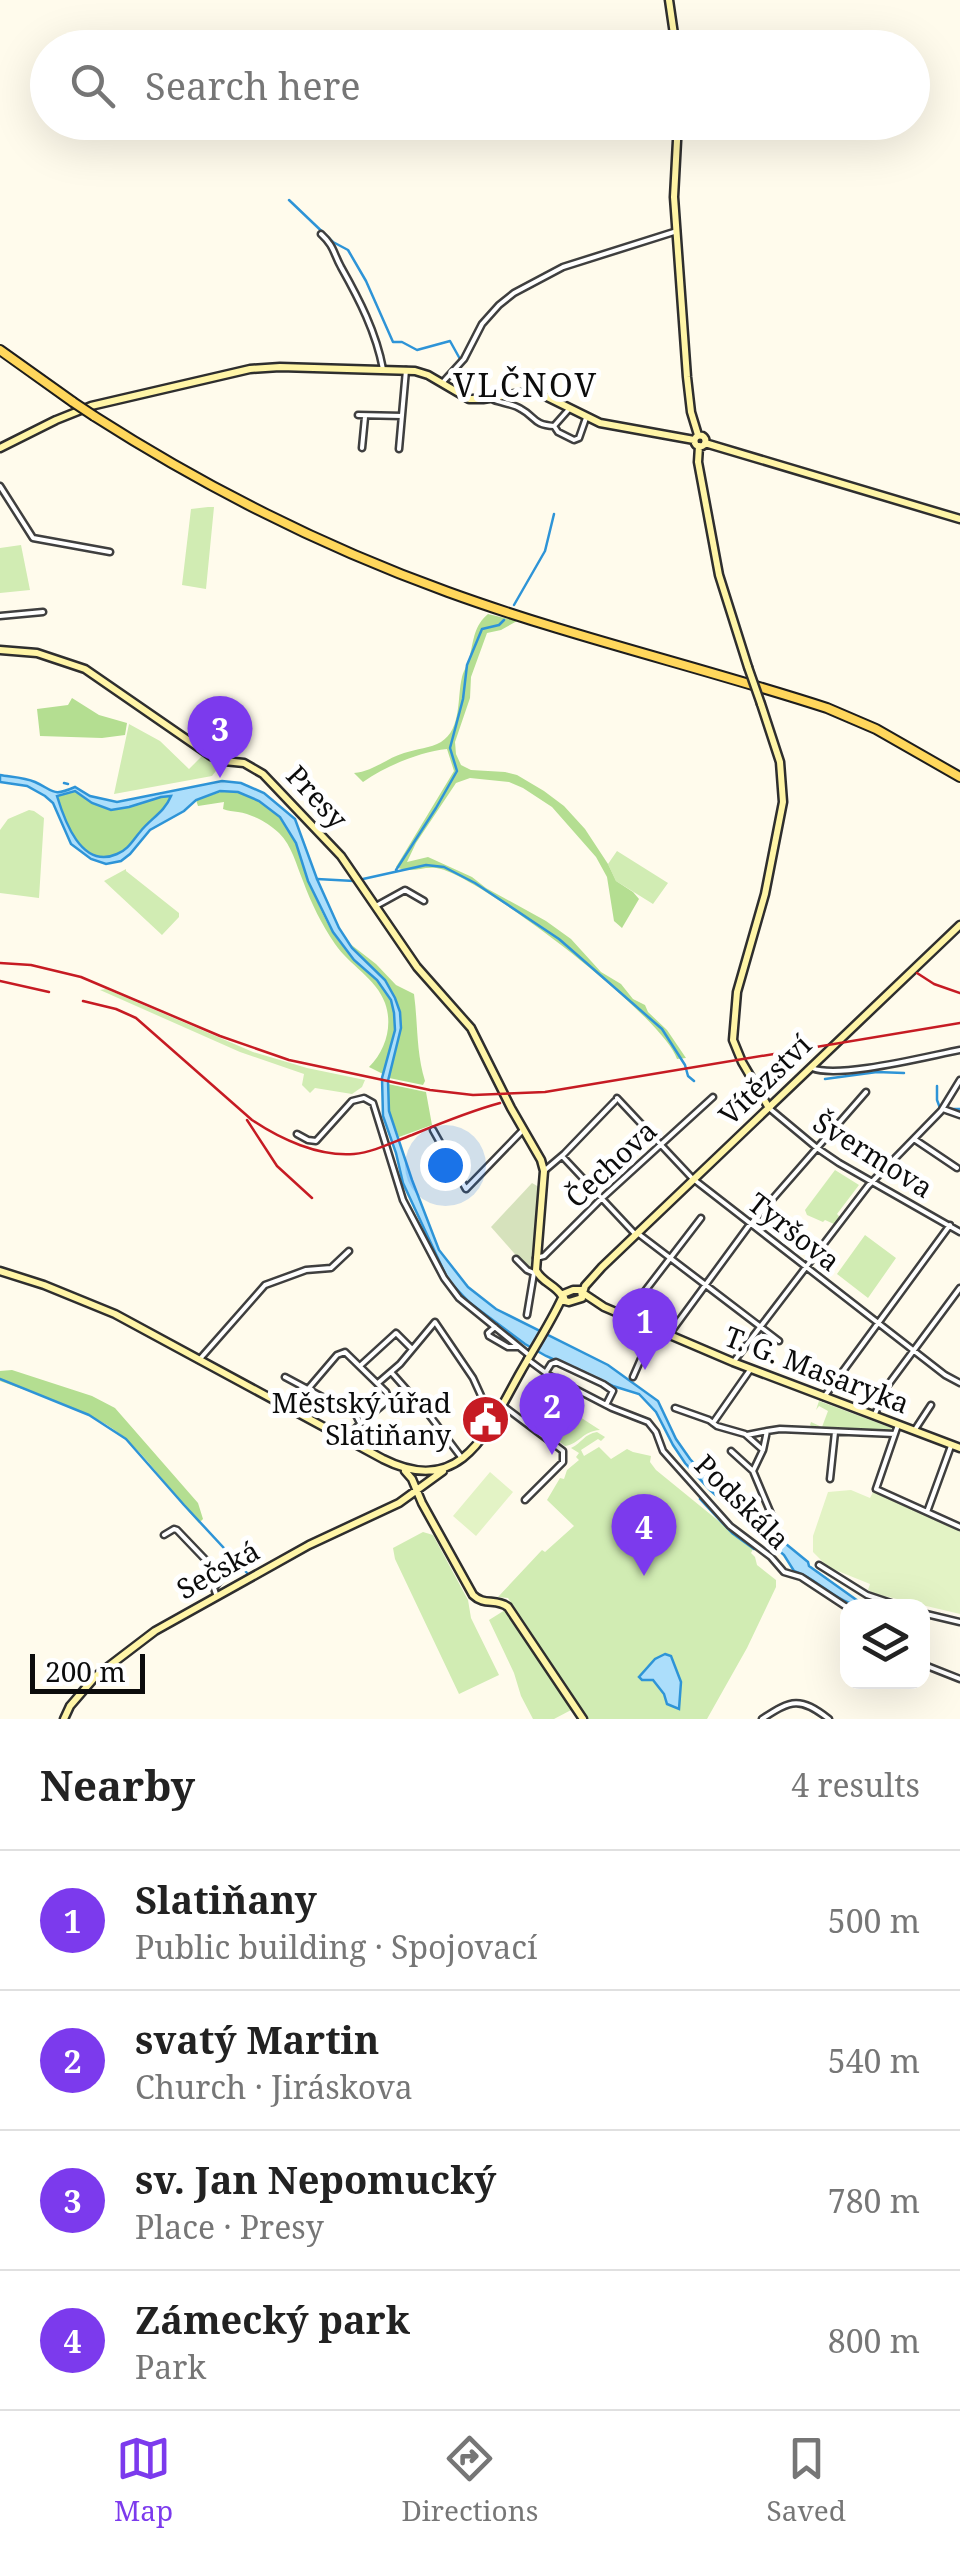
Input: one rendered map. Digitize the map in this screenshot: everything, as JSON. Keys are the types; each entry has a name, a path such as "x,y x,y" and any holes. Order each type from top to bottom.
{"main road":[{"path":"0,350 94,416 229,496 388,570 494,608 827,708 876,729 960,776"}],"street":[{"path":"669,0 673,30"},
{"path":"677,140 674,197 687,377 699,441 698,459 719,575 780,762 783,796 765,894 736,998 734,1042 769,1108"},
{"path":"442,384 463,361 480,327 514,292 563,267 677,231"},
{"path":"321,234 334,247 364,310 383,369"},
{"path":"0,448 79,410 222,375 269,366 406,370 426,374 469,399 534,390 586,418 610,426 699,441 960,519"},
{"path":"399,450 406,370"},
{"path":"493,398 578,440 586,418"},
{"path":"554,426 570,408"},
{"path":"362,448 362,415 402,416"},
{"path":"0,486 33,538 110,552"},
{"path":"0,616 44,612"},
{"name":"Presy","path":"0,650 37,654 85,669 211,756 256,768 341,856 417,967 471,1028 542,1160 544,1171"},
{"path":"376,906 404,890 424,902"},
{"name":"Vítězství","path":"583,1293 586,1284 602,1268 960,925"},
{"path":"811,1068 852,1069 960,1050"},
{"path":"734,1362 871,1182 943,1109 960,1080"},
{"path":"668,1336 751,1223 866,1092"},
{"name":"Čechova","path":"536,1258 544,1256 713,1097"},
{"path":"297,1134 316,1141 352,1101 370,1100 376,1107 404,1200 432,1258 454,1293 518,1348"},
{"name":"Tyršova","path":"562,1156 617,1100 694,1180 958,1382"},
{"name":"Švermova","path":"769,1108 817,1148 960,1232"},
{"path":"943,1109 960,1115"},
{"path":"433,1130 466,1189 524,1130"},
{"path":"914,1139 957,1168"},
{"path":"527,1316 544,1171 562,1156 637,1234 779,1340"},
{"path":"625,1316 701,1218"},
{"path":"824,1396 950,1226"},
{"path":"199,1360 264,1286 306,1270 333,1267 349,1252"},
{"path":"516,1259 567,1299 582,1298 583,1293"},
{"name":"Vítězství","path":"572,1290 602,1268"},
{"path":"0,1271 87,1301 406,1472 472,1592 479,1600 508,1606 583,1719"},
{"name":"T. G. Masaryka","path":"549,1283 579,1289 604,1307 668,1336 956,1446"},
{"path":"874,1416 887,1387 960,1288"},
{"path":"567,1299 565,1292 572,1290"},
{"path":"395,1465 437,1471 460,1460 479,1444 548,1324 567,1299"},
{"name":"T. G. Masaryka","path":"567,1299 604,1307"},
{"path":"378,1383 436,1322 474,1378 484,1401 562,1449 564,1461 525,1500"},
{"path":"495,1326 488,1333 490,1336 518,1348"},
{"path":"633,1377 654,1329"},
{"path":"361,1365 396,1333 412,1349"},
{"name":"Podskála","path":"518,1348 545,1373 650,1424 664,1451 738,1532 785,1572 800,1576 840,1603"},
{"path":"308,1389 341,1352 348,1352 386,1392 388,1398 368,1418 359,1421 346,1439"},
{"path":"545,1373 556,1362 603,1384 612,1392 606,1405"},
{"path":"712,1423 750,1369"},
{"path":"391,1372 428,1414 460,1460"},
{"path":"958,1382 960,1374"},
{"path":"285,1376 356,1415 359,1421"},
{"path":"914,1430 931,1405"},
{"path":"675,1408 744,1434 770,1430 895,1434"},
{"path":"898,1424 876,1490 960,1527"},
{"path":"753,1471 770,1430"},
{"path":"830,1480 835,1432"},
{"path":"744,1434 763,1450"},
{"path":"927,1512 956,1446"},
{"path":"732,1451 753,1471 768,1509"},
{"name":"Sečská","path":"64,1719 72,1702 112,1662 155,1631 309,1545 394,1505 460,1460"},
{"path":"416,1487 414,1476 418,1471"},
{"path":"164,1536 176,1529 221,1576 214,1589 218,1597"},
{"path":"819,1565 863,1593 880,1599"},
{"path":"930,1616 960,1622"},
{"path":"930,1667 960,1679"},
{"path":"762,1719 796,1702 805,1703 829,1719"}],"green space":[{"path":"214,507 206,589 182,585 191,509"},
{"path":"21,545 30,590 0,593 0,548"},
{"path":"488,614 517,621 487,633 455,742 461,765 471,770 517,775 564,806 585,829 616,881 639,899 622,928 614,921 607,877 596,857 552,807 509,782 470,778 456,783 407,862 428,857 472,877 546,921 571,939 601,972 645,1005 686,1058 677,1059 641,1013 571,952 495,898 441,869 396,867 454,771 447,749 403,761 363,782 354,773 437,744 448,736 456,721 462,677 475,633"},
{"path":"72,698 99,715 127,723 125,735 40,736 37,709 68,705"},
{"path":"129,724 160,741 189,769 203,755 219,767 212,776 114,794"},
{"path":"227,790 263,803 285,825 331,929 389,997 395,1024 383,1074 369,1067 380,1053 388,1028 381,994 330,937 279,833 254,817 223,809 224,802 198,806 196,800"},
{"path":"75,791 103,806 114,807 171,795 162,811 125,849 106,858 85,850 65,818 56,797"},
{"path":"29,810 44,818 39,898 0,893 0,830 8,819"},
{"path":"617,851 668,883 653,904 616,881 608,864"},
{"path":"126,869 179,913 162,935 104,881"},
{"path":"349,943 396,985 414,994 423,1085 389,1078 401,1028 395,998"},
{"path":"106,989 253,1052 365,1080 352,1094 315,1088 310,1093 302,1085 304,1074 240,1052 100,990"},
{"path":"388,1084 426,1092 432,1125 399,1137 389,1111"},
{"path":"835,1170 859,1185 834,1224 807,1215 805,1210"},
{"path":"532,1183 539,1187 528,1269 491,1227"},
{"path":"865,1235 896,1258 868,1298 837,1274"},
{"path":"12,1370 92,1396 115,1408 198,1503 203,1519 199,1523 146,1459 114,1430 67,1405 0,1381 0,1371"},
{"path":"819,1401 892,1428 888,1432 816,1429 811,1422 822,1427 828,1411 819,1406 816,1410"},
{"path":"563,1406 600,1430 565,1446 544,1429"},
{"path":"597,1432 605,1437 581,1450 584,1456 599,1447 611,1459 627,1449 651,1456 656,1470 753,1549 757,1565 776,1580 747,1648 707,1719 588,1719 508,1598 498,1597 542,1550 545,1552 574,1526 547,1500 560,1478 564,1479 567,1470 579,1460 579,1453 571,1448"},
{"path":"490,1472 513,1492 476,1536 453,1516"},
{"path":"851,1490 870,1498 873,1492 960,1531 960,1614 930,1607 930,1599 897,1599 876,1594 868,1590 870,1584 828,1567 813,1552 813,1536 828,1492"},
{"path":"423,1532 433,1535 468,1600 471,1618 499,1675 459,1694 395,1559 393,1548"},
{"path":"505,1610 573,1709 554,1719 533,1719 489,1620"}],"water":[{"path":"0,775 31,780 54,792 75,787 90,796 117,802 222,781 241,783 264,793 295,819 339,928 352,948 385,980 400,1012 401,1028 388,1081 389,1111 439,1250 468,1287 496,1309 608,1365 658,1401 676,1439 714,1485 809,1566 855,1599 841,1599 794,1571 784,1555 685,1463 656,1412 639,1394 613,1386 525,1344 470,1303 448,1280 403,1183 383,1116 382,1078 395,1030 391,1000 333,932 308,881 296,843 280,817 259,801 238,792 220,791 196,800 150,830 121,861 106,864 91,859 71,844 53,803 27,786 0,782","holes":["75,791 111,810 161,797 171,796 127,847 104,857 93,855 76,840 57,796"]},
{"path":"665,1654 671,1656 681,1682 679,1709 667,1704 653,1680 639,1677"}],"waterway":[{"path":"289,200 333,242 348,250 393,342 417,350 450,341 460,359"},
{"path":"514,605 545,551 554,514"},
{"path":"396,870 457,771 450,748 467,665 482,629 504,620"},
{"path":"64,783 68,784"},
{"path":"363,879 426,865 444,867 475,883 559,939 662,1029 694,1081"},
{"path":"317,879 354,881"},
{"path":"825,1079 877,1072 904,1073"},
{"path":"937,1086 940,1108"},
{"path":"947,1109 960,1109"},
{"path":"0,1379 89,1415 126,1439 248,1574"},
{"path":"700,1499 732,1533 754,1549"}],"railway":[{"path":"0,963 31,965 81,977 220,1036 289,1060 430,1090 473,1095 545,1092 960,1023"},
{"path":"917,973 960,993"},
{"path":"0,981 49,992"},
{"path":"83,1001 136,1018 252,1120 314,1150 341,1154 369,1151 500,1103"},
{"path":"247,1120 277,1166 312,1198"}],"place":[{"name":"sv. Jan Nepomucký","path":"220,778"},
{"name":"Slatiňany","path":"645,1370"},
{"name":"Městský úřad Slatiňany","path":"486,1419"},
{"name":"svatý Martin","path":"552,1455"},
{"name":"Zámecký park","path":"644,1576"}],"district":[{"name":"VLČNOV","path":"526,386"}]}
